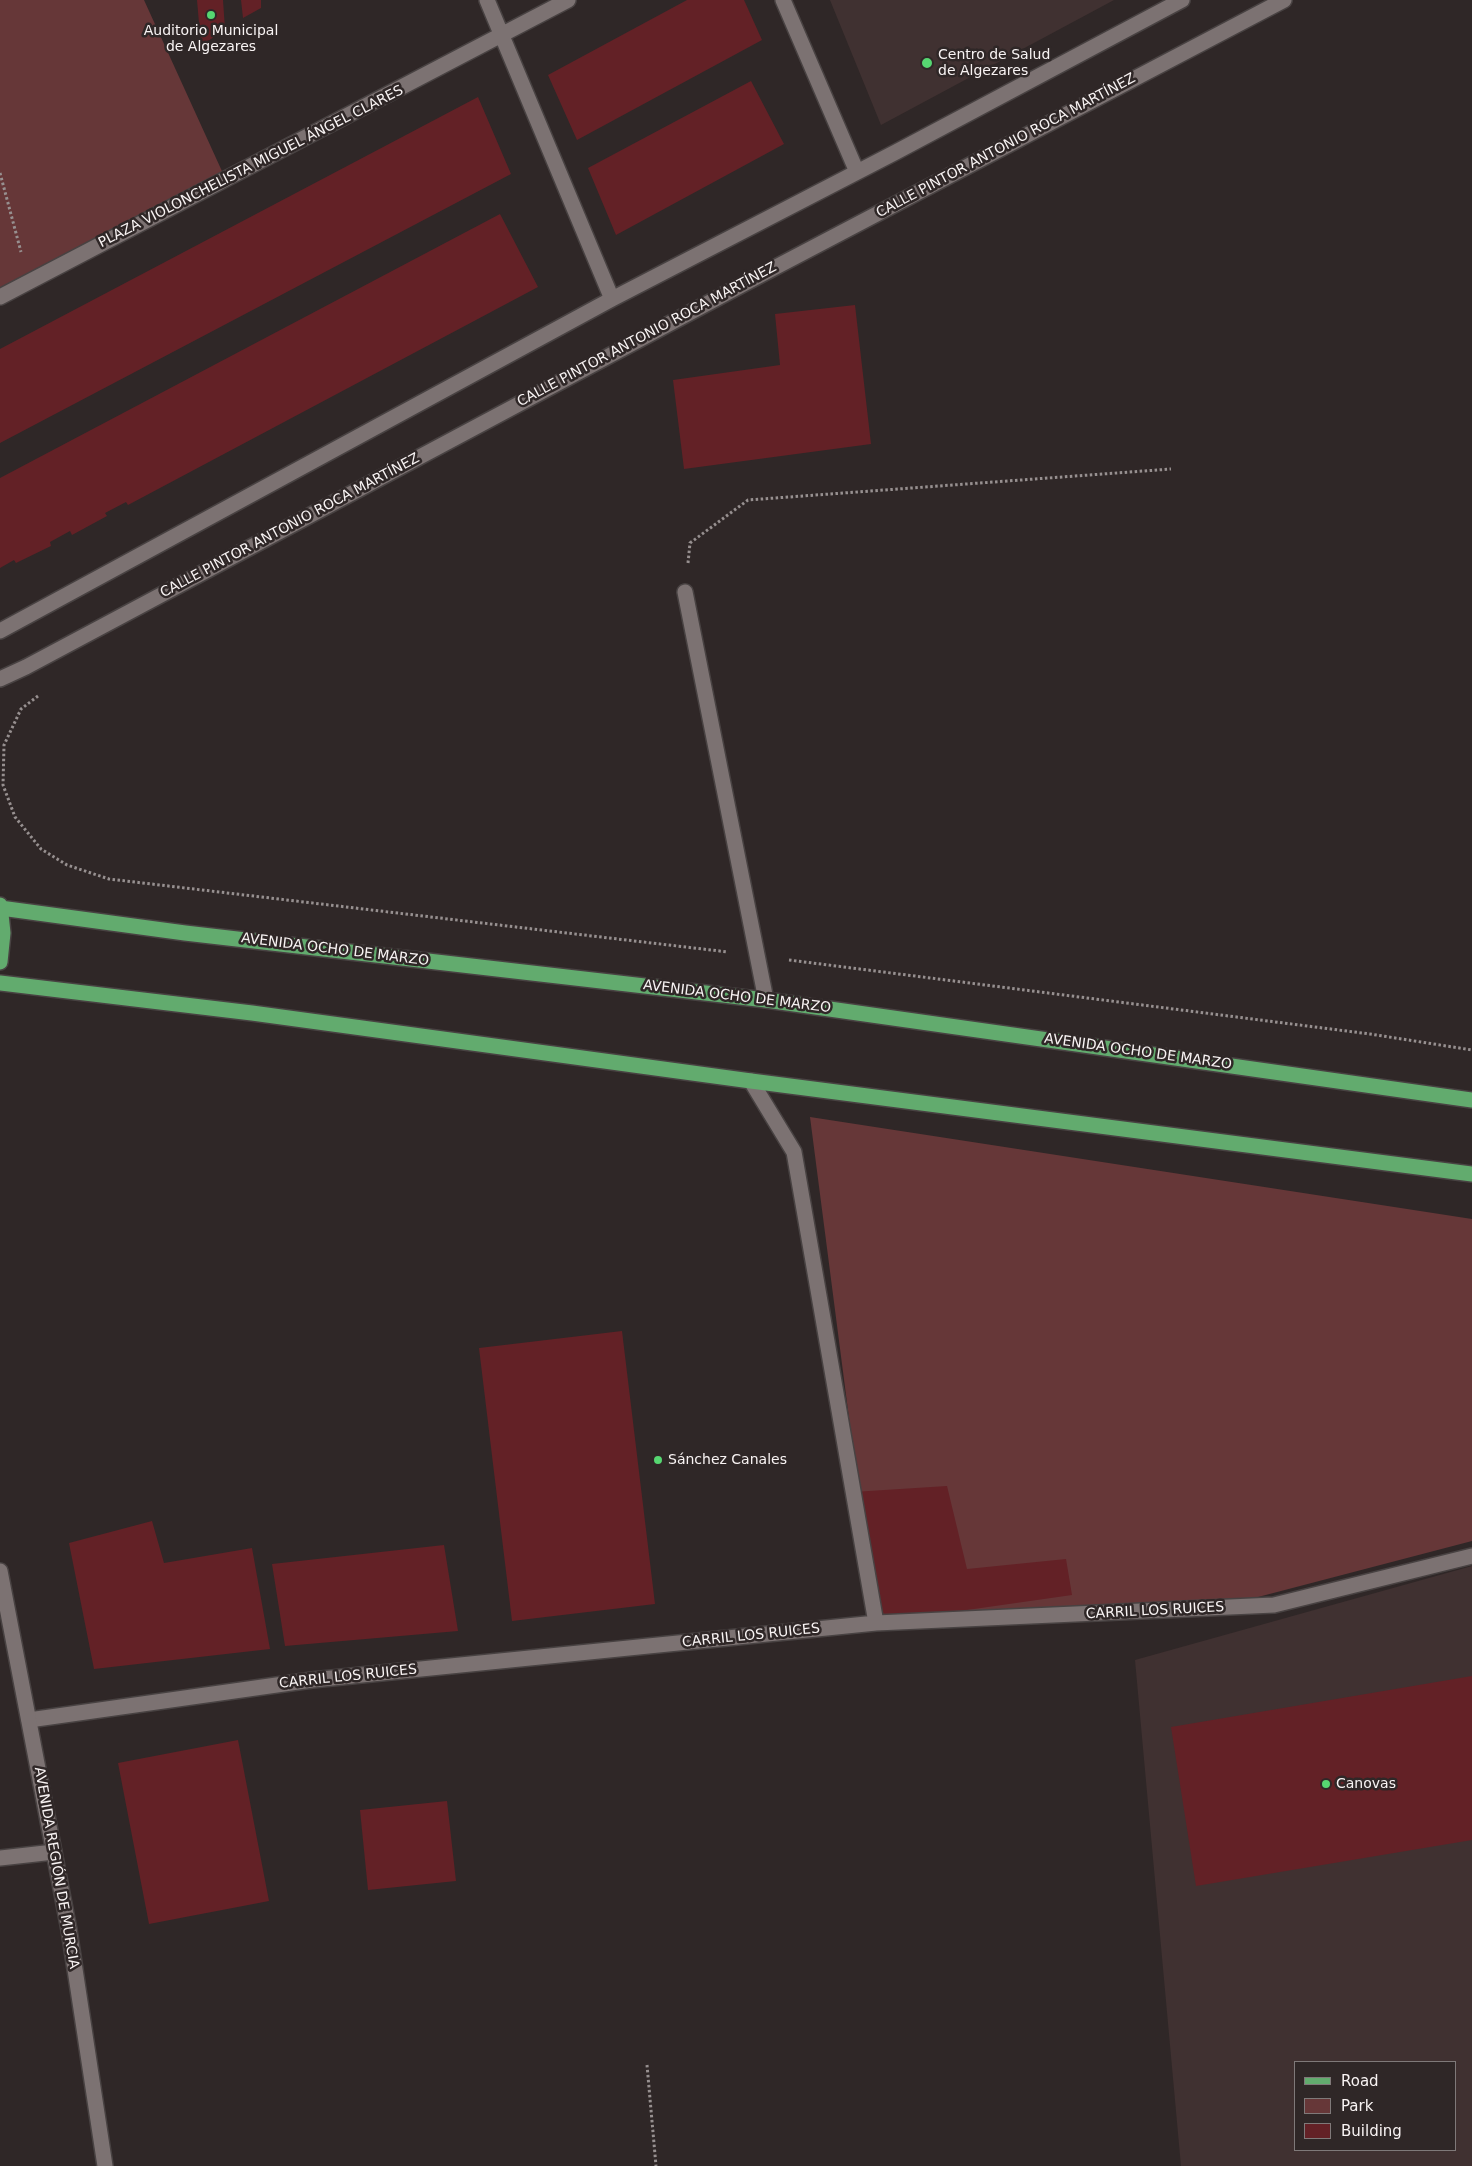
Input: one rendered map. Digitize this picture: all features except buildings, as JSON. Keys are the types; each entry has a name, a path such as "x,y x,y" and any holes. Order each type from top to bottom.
{"main road":[{"path":"0,907 3,933 0,962"},
{"name":"AVENIDA OCHO DE MARZO","path":"0,907 194,934 766,1000 1472,1100"},
{"path":"0,983 262,1014 751,1081 1472,1174"}],"street":[{"path":"487,0 612,299"},
{"name":"PLAZA VIOLONCHELISTA MIGUEL ÁNGEL CLARES","path":"0,297 501,37 568,0"},
{"path":"783,0 857,172"},
{"path":"0,632 612,299 1182,0"},
{"name":"CALLE PINTOR ANTONIO ROCA MARTÍNEZ","path":"6,676 754,278 1284,0"},
{"path":"685,592 766,1000"},
{"path":"0,692 6,676"},
{"path":"751,1081 794,1152 876,1623"},
{"name":"CARRIL LOS RUICES","path":"29,1720 312,1680 876,1623 1274,1605 1472,1556"},
{"name":"AVENIDA REGIÓN DE MURCIA","path":"0,1572 69,1930 105,2166"},
{"path":"0,1858 54,1852"}],"path":[{"path":"0,173 30,281"},
{"path":"685,592 690,544 748,500 1171,469"},
{"path":"26,667 42,693 21,709 4,744 3,785 15,817 41,849 67,865 108,879 758,956 1351,1032 1472,1050"},
{"path":"647,2065 656,2166"}],"shaded area":[{"name":"Centro de Salud de Algezares","path":"830,0 1114,0 881,125"},
{"path":"1472,1566 1472,2166 1181,2166 1135,1660"}],"green space":[{"path":"0,0 144,0 226,180 0,297"},
{"path":"810,1117 1472,1219 1472,1541 1216,1608 874,1611"}],"place":[{"name":"Auditorio Municipal de Algezares","path":"211,15"},
{"name":"Centro de Salud de Algezares","path":"927,63"},
{"name":"Sánchez Canales","path":"658,1460"},
{"name":"Canovas","path":"1326,1784"}]}
